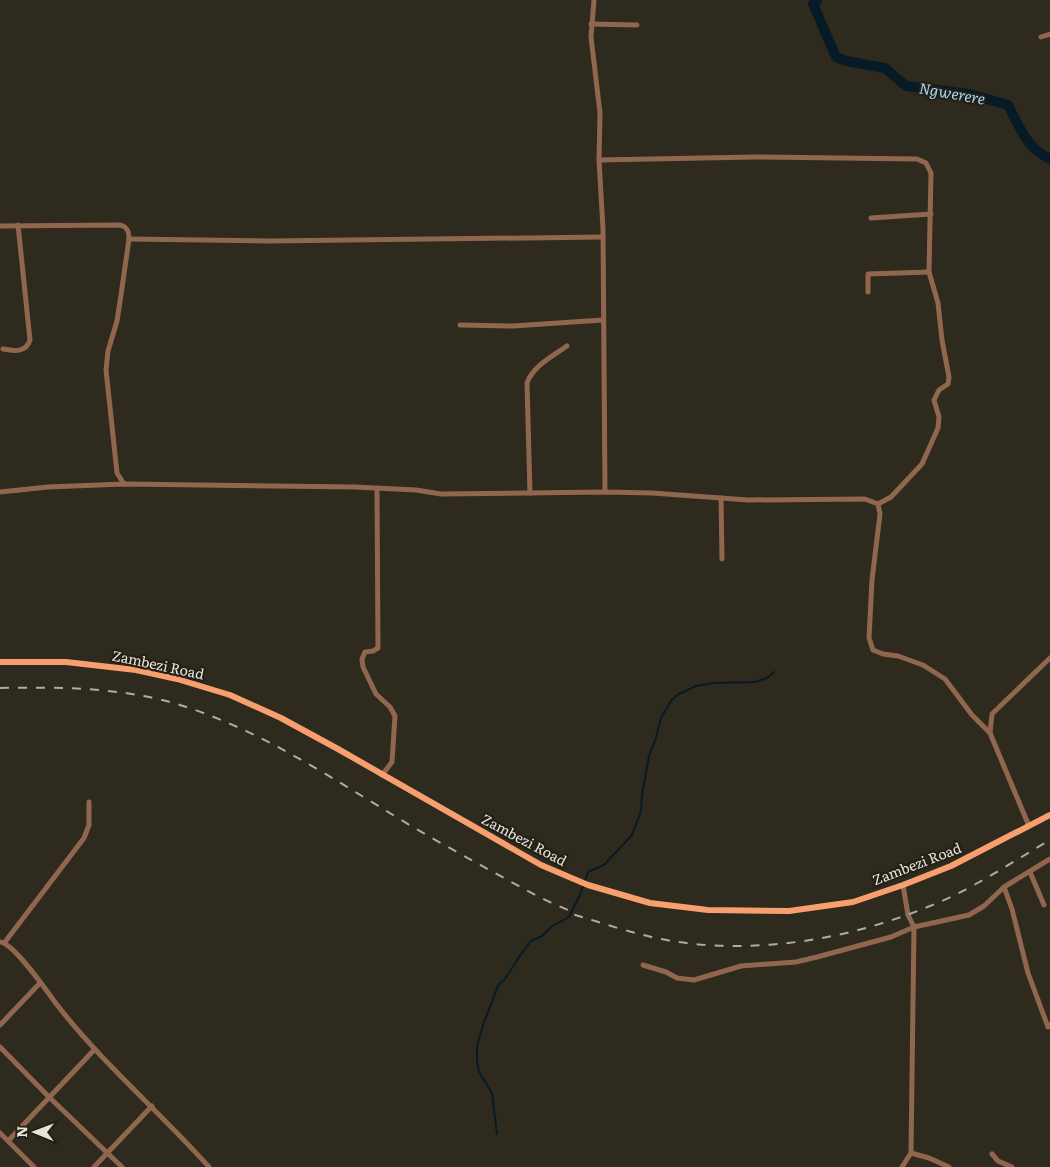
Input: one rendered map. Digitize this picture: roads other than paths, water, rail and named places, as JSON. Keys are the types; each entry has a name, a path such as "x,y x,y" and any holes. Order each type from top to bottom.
{"main road":[{"name":"Zambezi Road","path":"0,662 66,662 136,670 177,679 230,695 281,718 541,865 586,884 650,903 708,910 789,910 853,902 951,866 1050,815"}],"street":[{"path":"594,0 591,37 600,113 605,492"},
{"path":"591,24 637,25"},
{"path":"1041,37 1050,34"},
{"path":"0,492 48,487 124,484 355,487 416,490 440,494 605,492 773,500 851,498 865,499 878,504 891,497 922,464 938,428 939,417 934,400 939,390 948,384 949,378 938,302 929,272 931,173 926,163 917,159 755,157 600,160"},
{"path":"871,218 931,214"},
{"path":"0,226 122,226 128,230 129,239 117,321 108,351 106,370 117,473 124,484"},
{"path":"3,349 20,351 25,348 30,340 18,226"},
{"path":"129,239 269,241 602,237"},
{"path":"868,292 868,274 929,272"},
{"path":"460,325 513,326 603,320"},
{"path":"530,493 527,383 534,371 567,346"},
{"path":"377,489 378,648 374,651 365,652 362,659 363,667 376,694 390,707 395,716 392,762 382,775"},
{"path":"721,498 722,559"},
{"path":"878,504 880,514 872,580 869,638 873,650 883,654 898,656 923,666 945,679 972,715 990,733 1029,826"},
{"path":"990,733 992,714 1050,658"},
{"path":"89,802 89,825 84,838 3,942 21,959 95,1049 209,1167"},
{"path":"643,965 666,972 676,978 698,980 741,966 796,962 891,937 914,927 969,914 984,906 1004,888 1050,859"},
{"path":"1030,872 1044,905"},
{"path":"902,1167 911,1153 914,927 908,915 903,885"},
{"path":"1004,888 1012,909 1028,973 1050,1033"},
{"path":"0,1025 40,983"},
{"path":"0,1047 122,1167"},
{"path":"8,1141 95,1049"},
{"path":"94,1167 152,1106"},
{"path":"0,1133 34,1167"},
{"path":"911,1153 949,1167"},
{"path":"992,1154 998,1161 1012,1167"}],"waterway":[{"name":"Ngwerere","path":"817,0 813,4 836,57 846,61 885,68 906,86 969,94 1008,105 1020,129 1030,143 1042,155 1050,159"},
{"path":"585,881 588,872 604,865 632,835 641,811 649,756 661,718 671,701 677,695 696,686 713,683 755,682 767,678 774,672"},
{"path":"497,1134 492,1093 479,1072 477,1061 477,1046 484,1022 499,984 505,979 531,941 542,936 551,927 569,917 583,886"}],"railway":[{"path":"0,688 68,688 113,691 158,699 207,714 286,751 439,842 551,903 571,911 572,914 638,934 678,942 749,946 785,943 855,931 923,909 955,895 1050,840"}]}
